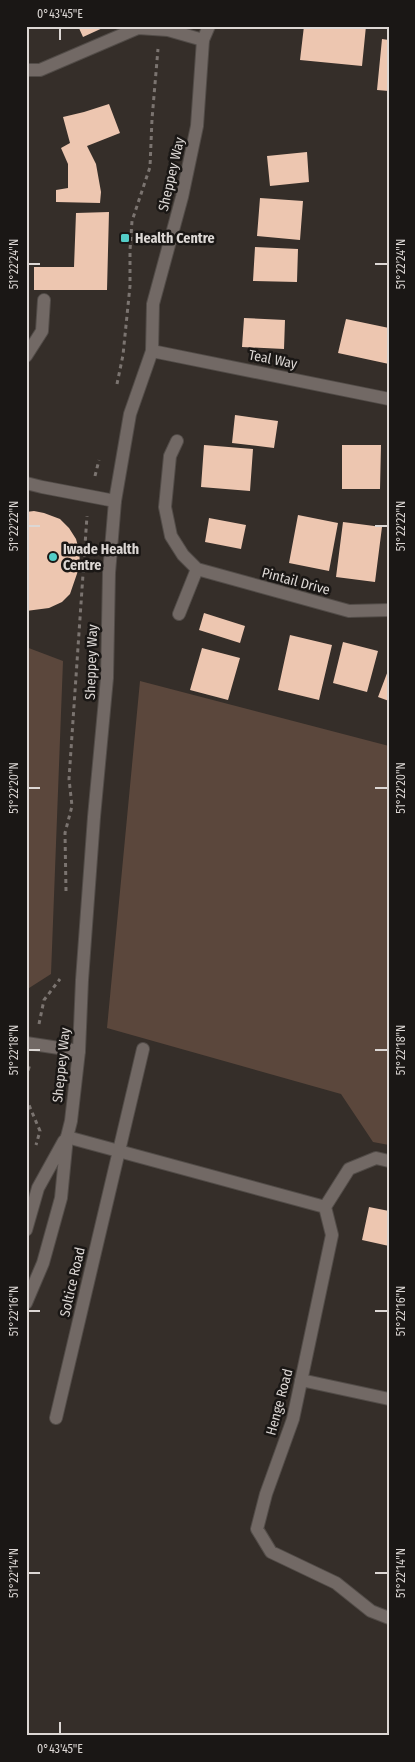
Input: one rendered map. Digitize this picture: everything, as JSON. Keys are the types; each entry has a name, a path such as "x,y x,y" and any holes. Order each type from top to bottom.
{"street":[{"name":"Sheppey Way","path":"26,1303 43,1263 61,1198 79,1051 82,980 94,817 107,678 109,573 115,501 130,414 152,351 153,304 182,197 197,126 203,40 209,26"},
{"path":"26,70 40,70 138,28 168,30 203,40"},
{"path":"26,356 42,331 44,300"},
{"name":"Teal Way","path":"152,351 389,399"},
{"path":"177,441 170,456 165,507 171,536 183,555 197,569 179,614"},
{"path":"26,483 115,501"},
{"name":"Pintail Drive","path":"197,569 349,611 389,610"},
{"path":"26,1043 79,1051"},
{"name":"Soltice Road","path":"56,1418 143,1049"},
{"path":"26,1230 38,1188 67,1137 325,1207 349,1169 376,1158 389,1161"},
{"name":"Henge Road","path":"325,1207 332,1236 293,1419 266,1494 257,1529 271,1552 336,1583 371,1611 389,1618"},
{"path":"301,1380 389,1399"}],"path":[{"path":"26,1098 40,1131 36,1147"}],"shaded area":[{"path":"26,647 63,661 51,974 26,990"},
{"path":"140,681 389,746 389,1145 373,1142 341,1094 107,1028"}],"building":[{"path":"78,26 107,26 83,37"},
{"path":"304,26 366,26 362,66 300,60"},
{"path":"382,39 389,40 389,91 377,90"},
{"path":"109,104 120,133 87,146 96,164 101,192 100,203 56,202 56,190 68,188 68,164 61,148 70,143 63,117"},
{"path":"307,152 309,182 270,186 267,156"},
{"path":"260,198 303,201 300,240 257,236"},
{"path":"109,212 107,290 34,290 34,267 74,267 76,213"},
{"path":"255,247 298,249 297,282 253,281"},
{"path":"244,318 285,320 284,349 242,347"},
{"path":"346,319 389,328 389,364 338,353"},
{"path":"235,415 278,421 274,448 232,443"},
{"path":"204,445 253,449 250,491 201,487"},
{"path":"342,445 381,445 380,489 342,489"},
{"name":"Iwade Health Centre","path":"34,511 60,519 69,528 76,539 80,565 70,594 62,602 49,608 26,611 26,512"},
{"path":"298,515 338,523 329,571 289,563"},
{"path":"209,518 246,525 241,549 205,542"},
{"path":"343,522 382,527 375,582 336,577"},
{"path":"204,613 245,626 240,643 199,630"},
{"path":"290,635 332,645 319,700 278,690"},
{"path":"343,642 378,651 367,692 333,683"},
{"path":"202,648 240,658 228,700 190,690"},
{"path":"389,668 389,701 378,697"},
{"path":"369,1207 389,1211 389,1246 362,1240"}],"place":[{"name":"Health Centre","path":"125,238"},
{"name":"Iwade Health Centre","path":"53,557"}]}
